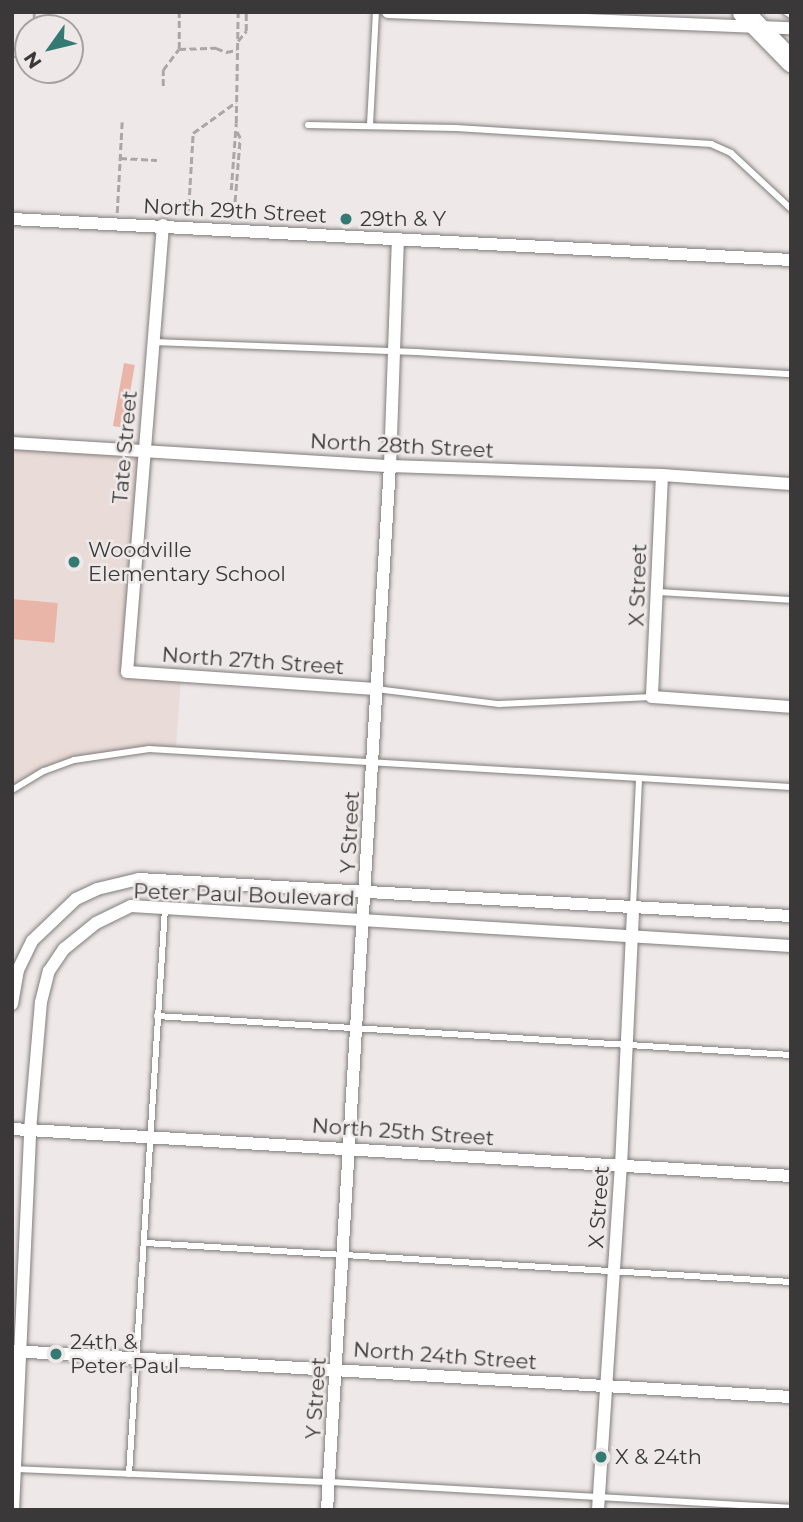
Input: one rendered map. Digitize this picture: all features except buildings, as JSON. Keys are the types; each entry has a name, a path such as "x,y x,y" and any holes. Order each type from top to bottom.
{"main road":[{"path":"749,19 791,61"}],"street":[{"path":"388,12 749,19 791,28"},
{"name":"North 29th Street","path":"12,219 791,260"},
{"name":"Tate Street","path":"127,672 163,225"},
{"name":"Y Street","path":"327,1510 367,892 390,466 398,240"},
{"name":"North 28th Street","path":"12,443 390,466 662,475 791,484"},
{"name":"X Street","path":"652,697 662,475"},
{"name":"North 27th Street","path":"127,672 376,689"},
{"path":"652,697 791,708"},
{"name":"Peter Paul Boulevard","path":"12,1004 17,962 32,941 76,899 97,889 139,879 791,916"},
{"name":"Peter Paul Boulevard","path":"13,1510 17,1351 30,1130 41,1002 49,971 64,949 96,923 131,906 791,946"},
{"name":"X Street","path":"598,1504 621,1166 633,907"},
{"name":"North 25th Street","path":"12,1129 350,1147 791,1176"},
{"name":"North 24th Street","path":"17,1351 791,1397"}],"lane":[{"path":"370,125 376,12"},
{"path":"786,12 791,15"},
{"path":"308,125 370,125 711,144 732,153 791,209"},
{"path":"153,342 791,374"},
{"path":"657,592 791,600"},
{"path":"376,689 499,704 652,697"},
{"path":"12,790 57,765 132,750 791,787"},
{"path":"633,907 639,779"},
{"path":"130,1474 165,908"},
{"path":"158,1016 791,1055"},
{"path":"146,1243 791,1282"},
{"path":"14,1469 329,1482 598,1504 791,1508"}],"path":[{"path":"163,86 163,69 179,49 179,12"},
{"path":"231,191 236,129 238,12"},
{"path":"237,43 246,31 246,12"},
{"path":"179,49 216,48 226,52 237,50"},
{"path":"187,227 193,133 236,101"},
{"path":"117,223 122,122"},
{"path":"234,212 240,138 236,129"},
{"path":"120,158 157,160"}],"shaded area":[{"path":"124,363 135,365 124,428 113,426"},
{"name":"Woodville Elementary School","path":"12,444 145,452 128,672 181,676 176,748 97,756 45,771 12,790"},
{"path":"12,599 58,603 54,643 12,639"}],"place":[{"name":"29th & Y","path":"346,219"},
{"name":"Woodville Elementary School","path":"74,562"},
{"name":"24th & Peter Paul","path":"56,1354"},
{"name":"X & 24th","path":"601,1457"}]}
